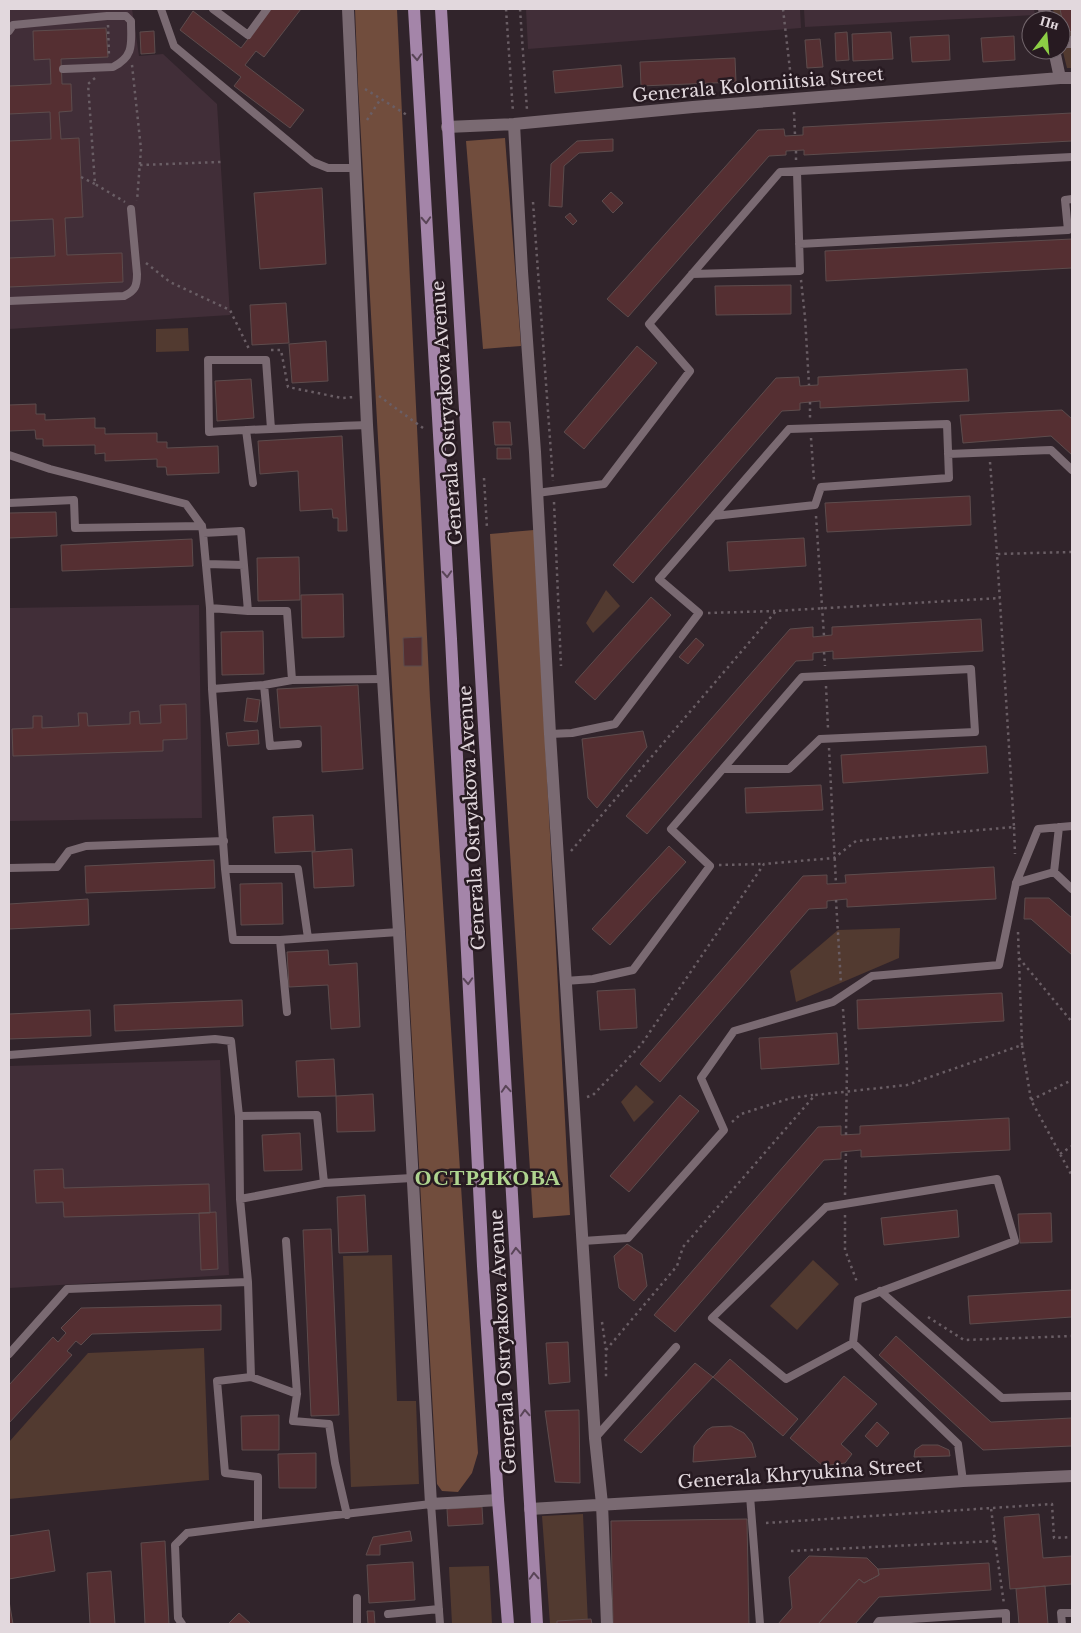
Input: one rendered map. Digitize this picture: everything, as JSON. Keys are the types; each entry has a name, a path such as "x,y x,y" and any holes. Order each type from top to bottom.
{"main road":[{"name":"Generala Ostryakova Avenue","path":"414,9 451,639 471,1047 498,1500 508,1624"},
{"name":"Generala Ostryakova Avenue","path":"441,9 537,1624"}],"street":[{"path":"348,9 366,396 399,932 431,1504 498,1500"},
{"path":"1058,60 1066,78"},
{"name":"Generala Kolomiitsia Street","path":"447,127 514,124 1066,78"},
{"path":"514,124 565,981 595,1438 602,1504 607,1624"},
{"name":"Generala Khryukina Street","path":"530,1509 963,1481 1072,1476"}],"lane":[{"path":"161,9 174,46 313,162 328,168 355,168"},
{"path":"213,9 248,35 267,9"},
{"path":"9,31 13,25 126,16 131,21 130,51 128,56 113,67 63,70"},
{"path":"537,493 604,484 690,370 649,324 780,172 1072,157"},
{"path":"692,274 800,271 797,172"},
{"path":"799,244 1068,230 1065,200 1072,199"},
{"path":"9,301 124,296 132,292 137,284 137,274 132,207"},
{"path":"271,429 266,360 208,360 209,432 368,425"},
{"path":"550,734 572,733 615,724 700,613 659,579 789,429 947,424 949,478 821,487 815,505 714,516"},
{"path":"246,430 253,483"},
{"path":"948,454 1051,450 1072,470"},
{"path":"9,455 50,469 186,504 202,529 210,608 212,689 225,869 233,940 280,940 399,932"},
{"path":"9,503 74,500 75,528 241,531 248,611"},
{"path":"206,564 244,565"},
{"path":"210,608 248,611 287,611 292,680"},
{"path":"565,981 593,979 633,970 710,866 670,829 802,677 971,669 975,732 820,739 789,768 723,769"},
{"path":"212,689 264,685 292,680 383,679"},
{"path":"264,685 270,746 298,744"},
{"path":"583,1241 628,1238 724,1130 701,1078 734,1031 833,1002 872,976 999,965 1016,883 1038,829 1072,826"},
{"path":"1054,872 1059,827"},
{"path":"9,868 57,867 68,851 86,846 224,841"},
{"path":"225,869 298,869 308,938"},
{"path":"1016,883 1054,872"},
{"path":"1054,872 1072,889"},
{"path":"280,940 287,1012"},
{"path":"9,1055 215,1039 231,1041 239,1116 240,1199 248,1282 252,1377"},
{"path":"239,1116 317,1115 324,1183"},
{"path":"240,1199 324,1183 412,1178"},
{"path":"996,1179 1015,1241 858,1300 853,1343 786,1379 712,1318 826,1207 996,1179"},
{"path":"286,1241 297,1394 293,1421 330,1424 335,1463 347,1515"},
{"path":"9,1354 67,1289 248,1282"},
{"path":"880,1292 1002,1398 1072,1396"},
{"path":"853,1343 958,1444 963,1481"},
{"path":"595,1438 676,1347"},
{"path":"258,1524 258,1477 225,1473 217,1381 252,1377 297,1394"},
{"path":"750,1496 760,1624"},
{"path":"182,1624 178,1618 175,1545 187,1533 431,1504 440,1624"},
{"path":"357,1598 357,1624"},
{"path":"388,1614 439,1609"},
{"path":"877,1624 879,1621 1006,1613 1006,1624"},
{"path":"1062,1624 1062,1613 1072,1613"}],"path":[{"path":"506,9 514,124"},
{"path":"783,9 795,135"},
{"path":"81,177 132,207 141,149 130,51"},
{"path":"351,80 409,117"},
{"path":"90,110 95,184"},
{"path":"140,165 221,162"},
{"path":"139,258 170,282 230,310 249,349 257,350"},
{"path":"800,271 809,385"},
{"path":"265,350 281,350 288,387 342,398 379,396 423,428"},
{"path":"989,452 1000,598 1015,855"},
{"path":"484,478 487,528"},
{"path":"997,554 1072,552"},
{"path":"819,562 824,636"},
{"path":"700,613 776,611 1000,598"},
{"path":"570,852 776,611"},
{"path":"824,652 836,884"},
{"path":"710,866 834,858 856,841 1014,827"},
{"path":"573,1097 593,1095 641,1045 764,864"},
{"path":"836,900 845,1038 846,1135"},
{"path":"1018,930 1022,1045 1031,1100 1072,1176"},
{"path":"1019,958 1072,1022"},
{"path":"741,1114 791,1098 907,1085 1022,1045"},
{"path":"1031,1100 1072,1080"},
{"path":"606,1350 677,1266 683,1247 815,1095"},
{"path":"1060,1154 1072,1146"},
{"path":"846,1151 845,1250 856,1282"},
{"path":"927,1316 964,1340 1072,1336"},
{"path":"766,1523 1052,1504 1054,1538 1072,1537"},
{"path":"992,1508 1006,1613"},
{"path":"792,1551 995,1541"}],"shaded area":[{"path":"9,9 132,9 139,56 163,54 217,104 230,315 9,329"},
{"path":"355,9 397,9 430,699 478,1453 472,1473 458,1492 442,1491 437,1484"},
{"path":"526,9 800,9 801,28 528,49"},
{"path":"804,9 1034,10 1021,10 1021,16 805,27"},
{"path":"1072,9 1072,68 1067,68 1065,60 1071,60 1071,10 1053,10"},
{"path":"505,138 521,346 483,349 466,141"},
{"path":"188,328 189,351 156,352 156,329"},
{"path":"534,530 570,1215 533,1218 490,534"},
{"path":"606,590 620,606 593,633 586,623"},
{"path":"199,605 202,818 9,821 9,608"},
{"path":"900,928 899,958 796,1002 790,971 838,930"},
{"path":"220,1060 229,1275 9,1288 9,1066"},
{"path":"636,1085 654,1102 634,1122 621,1102"},
{"path":"392,1255 397,1401 416,1401 419,1484 351,1487 343,1256"},
{"path":"813,1260 839,1284 797,1330 770,1306"},
{"path":"204,1348 209,1480 9,1499 9,1442 88,1353"},
{"path":"583,1514 588,1624 550,1624 542,1516"},
{"path":"489,1566 492,1624 452,1624 449,1567"}],"building":[{"path":"271,9 301,9 264,57 256,51 245,65 304,110 290,128 234,86 241,77 180,30 193,11 241,48"},
{"path":"1072,9 1072,31 1071,10 1060,10"},
{"path":"106,28 108,57 61,59 62,84 71,84 72,111 59,112 61,139 79,138 83,217 65,218 67,255 122,253 123,282 9,287 9,258 55,256 53,219 9,221 9,141 51,139 50,112 9,114 9,86 51,84 50,59 34,60 33,31"},
{"path":"154,31 155,53 141,54 140,32"},
{"path":"847,32 849,60 836,61 835,33"},
{"path":"891,32 893,59 853,61 852,34"},
{"path":"949,35 950,60 912,62 910,37"},
{"path":"1014,36 1015,60 983,62 981,38"},
{"path":"820,39 823,67 807,68 805,40"},
{"path":"735,58 736,82 641,86 640,62"},
{"path":"621,65 623,87 555,93 553,71"},
{"path":"1072,113 1072,141 804,155 804,150 786,151 786,155 769,156 628,317 607,299 758,130 784,129 785,136 803,135 803,127"},
{"path":"613,139 613,151 579,153 564,166 562,207 549,206 551,164 577,141"},
{"path":"322,188 326,264 260,269 254,193"},
{"path":"611,192 623,203 613,213 602,201"},
{"path":"570,213 577,221 573,225 565,217"},
{"path":"1072,239 1072,268 826,281 825,251"},
{"path":"791,285 791,314 716,315 715,286"},
{"path":"286,303 289,343 252,345 250,305"},
{"path":"326,341 328,381 292,383 289,344"},
{"path":"637,346 657,363 584,449 564,432"},
{"path":"967,369 969,401 820,408 820,401 800,403 800,410 782,411 633,583 613,565 776,378 799,377 800,386 818,385 818,377"},
{"path":"251,379 254,418 217,421 215,381"},
{"path":"36,404 36,414 45,414 45,420 95,418 95,428 105,428 105,434 157,433 157,442 167,442 167,448 218,446 219,473 167,475 166,467 157,467 157,459 105,461 105,453 95,454 95,445 43,446 43,439 36,439 35,430 9,431 9,405"},
{"path":"1062,410 1072,419 1072,455 1051,436 963,443 960,415"},
{"path":"493,422 510,422 512,445 495,445"},
{"path":"342,436 347,531 338,531 338,518 333,518 332,509 300,511 298,471 260,474 258,441"},
{"path":"497,448 510,448 511,459 497,459"},
{"path":"970,496 971,525 827,532 825,503"},
{"path":"56,512 57,536 9,538 9,513"},
{"path":"804,538 806,566 729,571 727,542"},
{"path":"192,539 193,566 62,571 61,545"},
{"path":"299,557 300,600 258,601 257,558"},
{"path":"343,594 344,637 302,638 301,595"},
{"path":"651,597 671,615 595,700 575,682"},
{"path":"981,619 983,651 833,659 833,651 813,653 813,660 796,661 647,834 626,816 790,629 813,627 813,637 832,635 832,627"},
{"path":"263,631 264,674 222,675 221,632"},
{"path":"422,637 422,666 404,666 403,638"},
{"path":"696,638 704,645 688,664 679,657"},
{"path":"358,685 363,769 322,772 321,726 280,728 277,689"},
{"path":"247,698 260,700 257,722 244,721"},
{"path":"186,704 187,739 163,740 163,751 13,756 12,729 33,728 33,716 42,716 42,728 79,726 78,713 87,713 88,726 130,724 130,712 139,711 140,724 161,723 160,705"},
{"path":"258,730 259,744 228,746 226,733"},
{"path":"643,731 647,747 597,808 588,798 582,739"},
{"path":"986,746 988,773 843,783 841,755"},
{"path":"821,785 823,810 746,813 745,788"},
{"path":"313,815 315,851 275,853 273,817"},
{"path":"669,846 686,862 610,945 592,929"},
{"path":"352,849 354,886 314,888 312,852"},
{"path":"214,860 215,888 86,893 85,866"},
{"path":"994,867 996,899 847,907 847,899 827,901 827,908 809,909 660,1082 640,1064 803,876 827,875 827,884 846,883 845,875"},
{"path":"282,883 283,924 241,925 240,884"},
{"path":"1025,898 1049,898 1072,918 1072,955 1031,919 1024,919"},
{"path":"88,899 89,925 9,929 9,904"},
{"path":"328,950 329,965 357,963 360,1027 331,1029 328,985 289,987 287,952"},
{"path":"635,989 637,1028 600,1030 597,991"},
{"path":"1002,993 1004,1021 858,1029 857,1000"},
{"path":"242,1000 243,1026 115,1031 114,1005"},
{"path":"90,1010 91,1036 9,1039 9,1014"},
{"path":"837,1033 839,1064 761,1069 759,1038"},
{"path":"334,1059 336,1096 298,1097 296,1061"},
{"path":"373,1094 375,1131 337,1132 336,1096"},
{"path":"680,1095 699,1111 629,1192 610,1176"},
{"path":"1009,1118 1010,1150 861,1157 861,1150 841,1152 841,1159 824,1160 675,1332 654,1315 818,1127 841,1126 841,1135 860,1134 860,1126"},
{"path":"300,1133 302,1170 264,1171 262,1135"},
{"path":"63,1169 64,1188 209,1184 210,1213 64,1217 63,1202 36,1203 34,1170"},
{"path":"365,1195 368,1252 339,1253 337,1197"},
{"path":"957,1210 959,1237 884,1245 881,1218"},
{"path":"216,1212 218,1269 201,1270 199,1213"},
{"path":"1051,1213 1052,1242 1020,1243 1018,1214"},
{"path":"331,1229 339,1415 311,1416 303,1230"},
{"path":"627,1244 642,1254 647,1286 634,1301 619,1288 614,1256"},
{"path":"1072,1290 1072,1317 970,1324 968,1296"},
{"path":"221,1305 221,1330 92,1334 81,1345 76,1341 67,1351 72,1355 9,1423 9,1385 53,1337 58,1342 66,1333 61,1328 81,1308"},
{"path":"896,1336 991,1422 1072,1418 1072,1446 983,1450 879,1355"},
{"path":"568,1342 570,1382 549,1384 546,1343"},
{"path":"730,1359 798,1419 783,1436 713,1377"},
{"path":"695,1363 713,1377 641,1453 624,1440"},
{"path":"844,1376 877,1404 841,1444 852,1454 845,1463 823,1466 790,1438"},
{"path":"579,1410 580,1483 555,1482 545,1411"},
{"path":"279,1415 279,1450 242,1450 241,1416"},
{"path":"877,1422 889,1433 877,1447 865,1436"},
{"path":"731,1426 744,1433 752,1443 756,1457 693,1462 694,1446 707,1430 712,1427"},
{"path":"922,1445 938,1445 949,1450 950,1456 914,1457 915,1450"},
{"path":"316,1453 316,1488 279,1488 278,1454"},
{"path":"482,1507 483,1524 448,1526 447,1509"},
{"path":"1039,1514 1043,1558 1072,1556 1072,1584 1010,1589 1004,1517"},
{"path":"747,1519 749,1624 613,1624 611,1521"},
{"path":"49,1530 55,1571 9,1579 9,1536"},
{"path":"410,1531 412,1541 380,1545 380,1555 366,1555 373,1537"},
{"path":"165,1541 169,1624 145,1624 141,1543"},
{"path":"809,1556 867,1558 878,1569 879,1575 864,1583 859,1579 818,1624 778,1624 792,1608 789,1577"},
{"path":"413,1562 415,1600 369,1603 367,1565"},
{"path":"989,1563 991,1590 879,1597 855,1624 818,1624 859,1579 864,1583 879,1575 878,1569"},
{"path":"111,1571 115,1624 90,1624 87,1573"},
{"path":"1045,1586 1048,1624 1019,1624 1016,1589"},
{"path":"9,1601 13,1624 9,1624"},
{"path":"367,1611 374,1611 375,1624 368,1624"},
{"path":"239,1613 251,1624 228,1624"},
{"path":"591,1619 592,1624 557,1624 557,1621"}],"district":[{"name":"ОСТРЯКОВА","path":"488,1177"}]}
